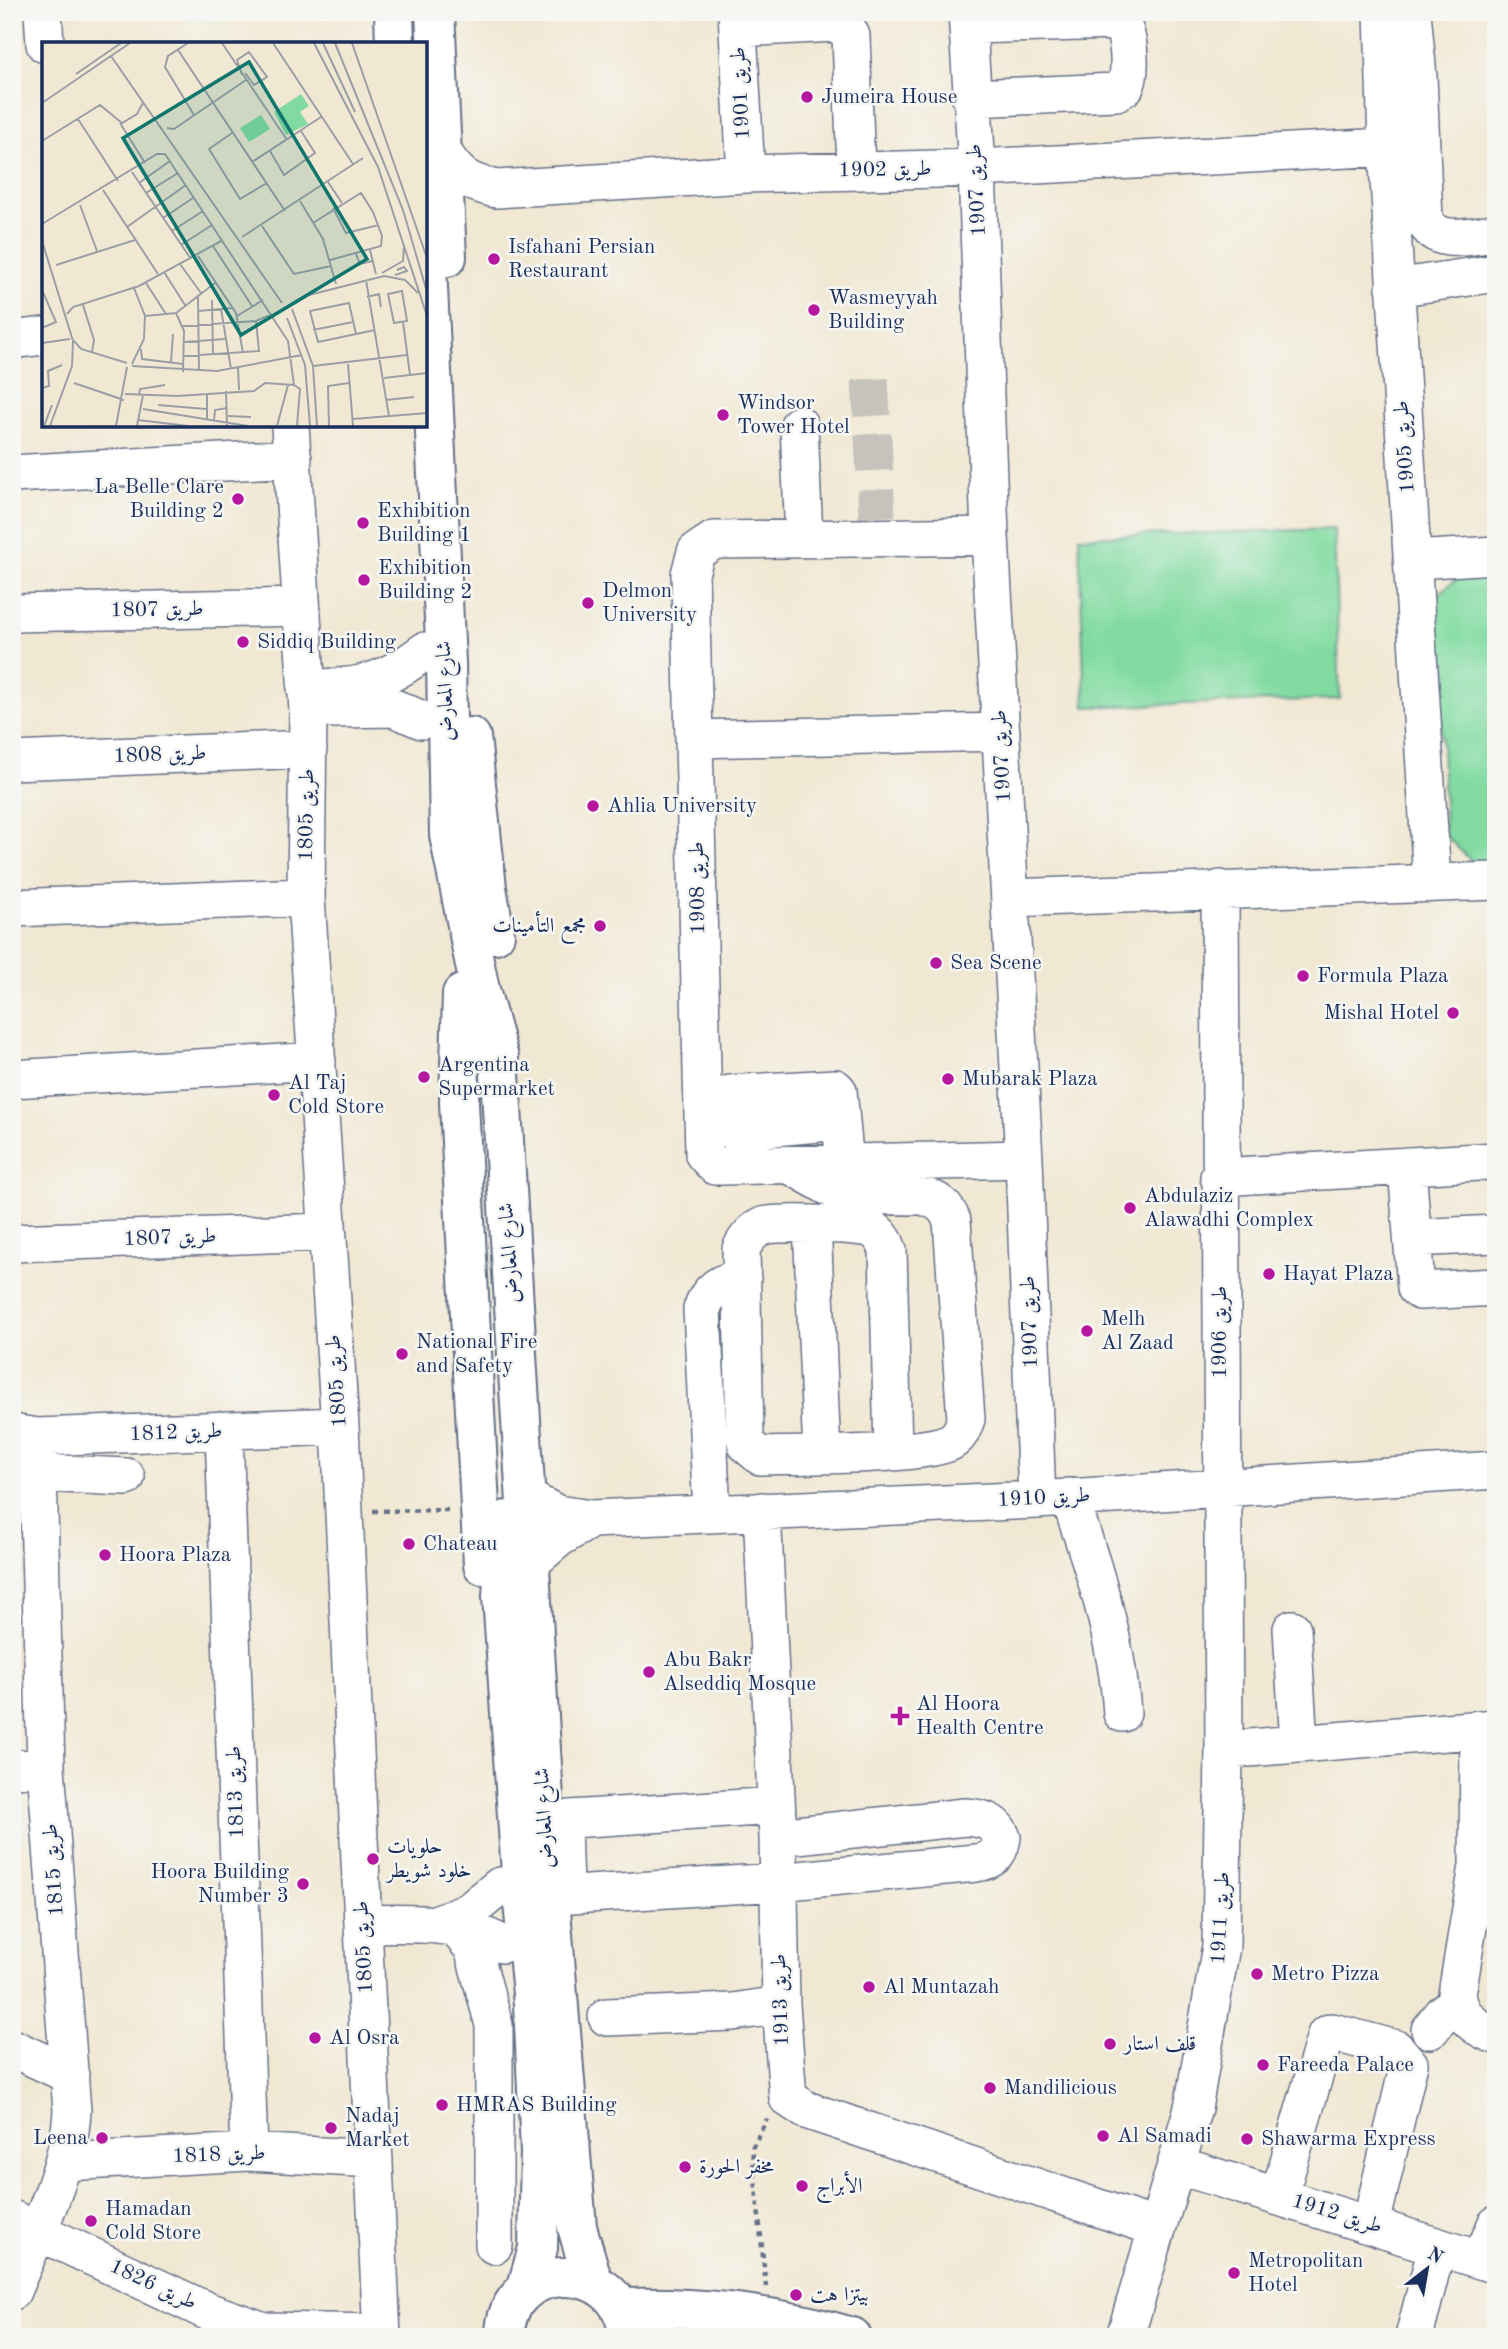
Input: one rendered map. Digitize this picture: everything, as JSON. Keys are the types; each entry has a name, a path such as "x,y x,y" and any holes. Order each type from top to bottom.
{"main road":[{"path":"394,12 395,42"},
{"path":"412,12 413,42"},
{"name":"شارع المعارض","path":"435,12 441,149 435,229 449,835 480,990 499,1058 550,1898 577,2227 593,2282"},
{"name":"شارع المعارض","path":"416,427 425,651 422,720 435,858 482,1101 510,1472 502,1596 523,1903 533,2004 541,2220 538,2248 526,2290 512,2306 505,2337"},
{"path":"462,994 459,1102 502,1944 505,1976 513,1987 533,2004"},
{"path":"526,2290 558,2276 576,2276 604,2288 624,2322 712,2309 794,2320 852,2337"}],"street":[{"path":"43,12 45,42"},
{"name":"طريق 1905","path":"1383,12 1401,78 1387,147 1432,882"},
{"path":"1412,12 1401,78 1424,220 1429,232"},
{"path":"968,19 1119,21 1125,29 1128,77 1125,87 1115,92 971,98"},
{"name":"طريق 1907","path":"968,19 977,169 990,536 1024,1159 1053,1499 1085,1540 1119,1677 1122,1713"},
{"path":"737,20 835,23 848,30 856,171"},
{"name":"طريق 1901","path":"737,20 746,174"},
{"name":"طريق 1902","path":"441,149 453,170 472,184 496,189 746,174 977,169 1387,147"},
{"path":"435,229 468,201 496,189"},
{"path":"1392,236 1429,232 1445,237 1496,233"},
{"path":"1395,288 1496,273"},
{"path":"12,340 42,336"},
{"path":"799,425 804,538"},
{"path":"12,474 292,441"},
{"name":"طريق 1805","path":"292,441 307,700 306,897 340,1426 382,2335"},
{"name":"طريق 1908","path":"990,536 878,527 804,538 714,540 696,552 690,574 704,1154 715,1166 1024,1159"},
{"path":"1413,559 1496,555"},
{"name":"طريق 1807","path":"12,613 301,607"},
{"path":"307,700 375,683 390,676 425,651"},
{"path":"307,700 377,706 409,712 422,720"},
{"path":"694,739 1001,732"},
{"name":"طريق 1808","path":"12,761 308,749"},
{"path":"1010,898 1496,881"},
{"name":"طريق 1906","path":"1220,889 1221,1486"},
{"path":"12,908 306,897"},
{"path":"12,1079 317,1061"},
{"path":"840,1121 845,1164"},
{"path":"1219,1177 1496,1161"},
{"path":"790,1165 843,1195 922,1196 934,1199 947,1210 951,1222 966,1419 958,1436 950,1443 893,1451 760,1456 747,1445 742,1264 752,1233 764,1226 811,1224 869,1227 884,1240 888,1250 893,1451"},
{"path":"1406,1166 1415,1282 1420,1291 1496,1287"},
{"path":"811,1224 822,1454"},
{"name":"طريق 1807","path":"12,1243 327,1232"},
{"path":"1413,1238 1496,1234"},
{"path":"712,1514 702,1309 715,1286 742,1264"},
{"name":"طريق 1812","path":"29,1447 224,1431 340,1426"},
{"name":"طريق 1813","path":"224,1431 249,2152"},
{"path":"29,1447 126,1477"},
{"name":"طريق 1815","path":"12,2291 25,2225 65,2162 71,2139 70,2076 29,1768 29,1447"},
{"name":"طريق 1910","path":"527,1498 557,1514 591,1519 1053,1499 1496,1470"},
{"name":"طريق 1911","path":"1125,2337 1155,2227 1177,2165 1205,2053 1221,1946 1224,1751 1221,1486"},
{"name":"طريق 1913","path":"762,1511 777,1821 781,2004 788,2098"},
{"name":"طريق 1910","path":"530,1563 559,1538 591,1519"},
{"path":"1292,1629 1299,1744"},
{"path":"1224,1751 1487,1728 1478,1866 1458,1975 1458,2004 1471,2023 1496,2035"},
{"path":"965,1817 986,1819 995,1825 1002,1838 998,1853 986,1862 778,1882 572,1895 564,1888 562,1831 570,1819 777,1821 965,1817"},
{"path":"446,1925 471,1910 500,1886"},
{"path":"363,1923 446,1925 502,1944"},
{"path":"446,1925 473,1948 494,2025 494,2245"},
{"path":"607,2017 733,2012 781,2004"},
{"path":"1430,2030 1443,2014 1458,2004"},
{"path":"1279,2196 1326,2035 1332,2032 1396,2049 1409,2064 1371,2224"},
{"path":"12,2048 70,2076"},
{"path":"788,2098 806,2110 1155,2227"},
{"name":"طريق 1818","path":"65,2162 249,2152 374,2159"},
{"name":"طريق 1912","path":"1177,2165 1488,2262"},
{"name":"طريق 1826","path":"25,2225 201,2324 264,2332 382,2335"},
{"path":"1488,2262 1496,2225"},
{"path":"1414,2337 1437,2247"}],"path":[{"path":"344,1511 481,1509"},
{"path":"769,2317 752,2148 765,2120 788,2098"}],"green space":[{"path":"1334,529 1340,699 1085,707 1079,537"},
{"path":"1496,574 1496,864 1474,864 1445,835 1437,596 1460,575"}],"tunnel":[{"path":"870,379 877,517"}],"place":[{"name":"Jumeira House","path":"807,97"},
{"name":"Isfahani Persian Restaurant","path":"494,259"},
{"name":"Wasmeyyah Building","path":"814,310"},
{"name":"Windsor Tower Hotel","path":"723,415"},
{"name":"La Belle Clare Building 2","path":"238,499"},
{"name":"Exhibition Building 1","path":"363,523"},
{"name":"Exhibition Building 2","path":"364,580"},
{"name":"Delmon University","path":"588,603"},
{"name":"Siddiq Building","path":"243,642"},
{"name":"Ahlia University","path":"593,806"},
{"name":"مجمع التأمينات","path":"600,926"},
{"name":"Sea Scene","path":"936,963"},
{"name":"Formula Plaza","path":"1303,976"},
{"name":"Mishal Hotel","path":"1453,1013"},
{"name":"Argentina Supermarket","path":"424,1077"},
{"name":"Mubarak Plaza","path":"948,1079"},
{"name":"Al Taj Cold Store","path":"274,1095"},
{"name":"Abdulaziz Alawadhi Complex","path":"1130,1208"},
{"name":"Hayat Plaza","path":"1269,1274"},
{"name":"Melh Al Zaad","path":"1087,1331"},
{"name":"National Fire and Safety","path":"402,1354"},
{"name":"Chateau","path":"409,1544"},
{"name":"Hoora Plaza","path":"105,1555"},
{"name":"Abu Bakr Alseddiq Mosque","path":"649,1672"},
{"name":"Al Hoora Health Centre","path":"900,1716"},
{"name":"حلويات خلود شويطر","path":"373,1859"},
{"name":"Hoora Building Number 3","path":"303,1884"},
{"name":"Metro Pizza","path":"1257,1974"},
{"name":"Al Muntazah","path":"869,1987"},
{"name":"Al Osra","path":"315,2038"},
{"name":"قلف استار","path":"1110,2044"},
{"name":"Fareeda Palace","path":"1263,2065"},
{"name":"Mandilicious","path":"990,2088"},
{"name":"HMRAS Building","path":"442,2105"},
{"name":"Nadaj Market","path":"331,2128"},
{"name":"Al Samadi","path":"1103,2136"},
{"name":"Leena","path":"102,2138"},
{"name":"Shawarma Express","path":"1247,2139"},
{"name":"مخفر الحورة","path":"685,2167"},
{"name":"الأبراج","path":"802,2186"},
{"name":"Hamadan Cold Store","path":"91,2221"},
{"name":"Metropolitan Hotel","path":"1234,2273"},
{"name":"بيتزا هت","path":"796,2295"}]}
